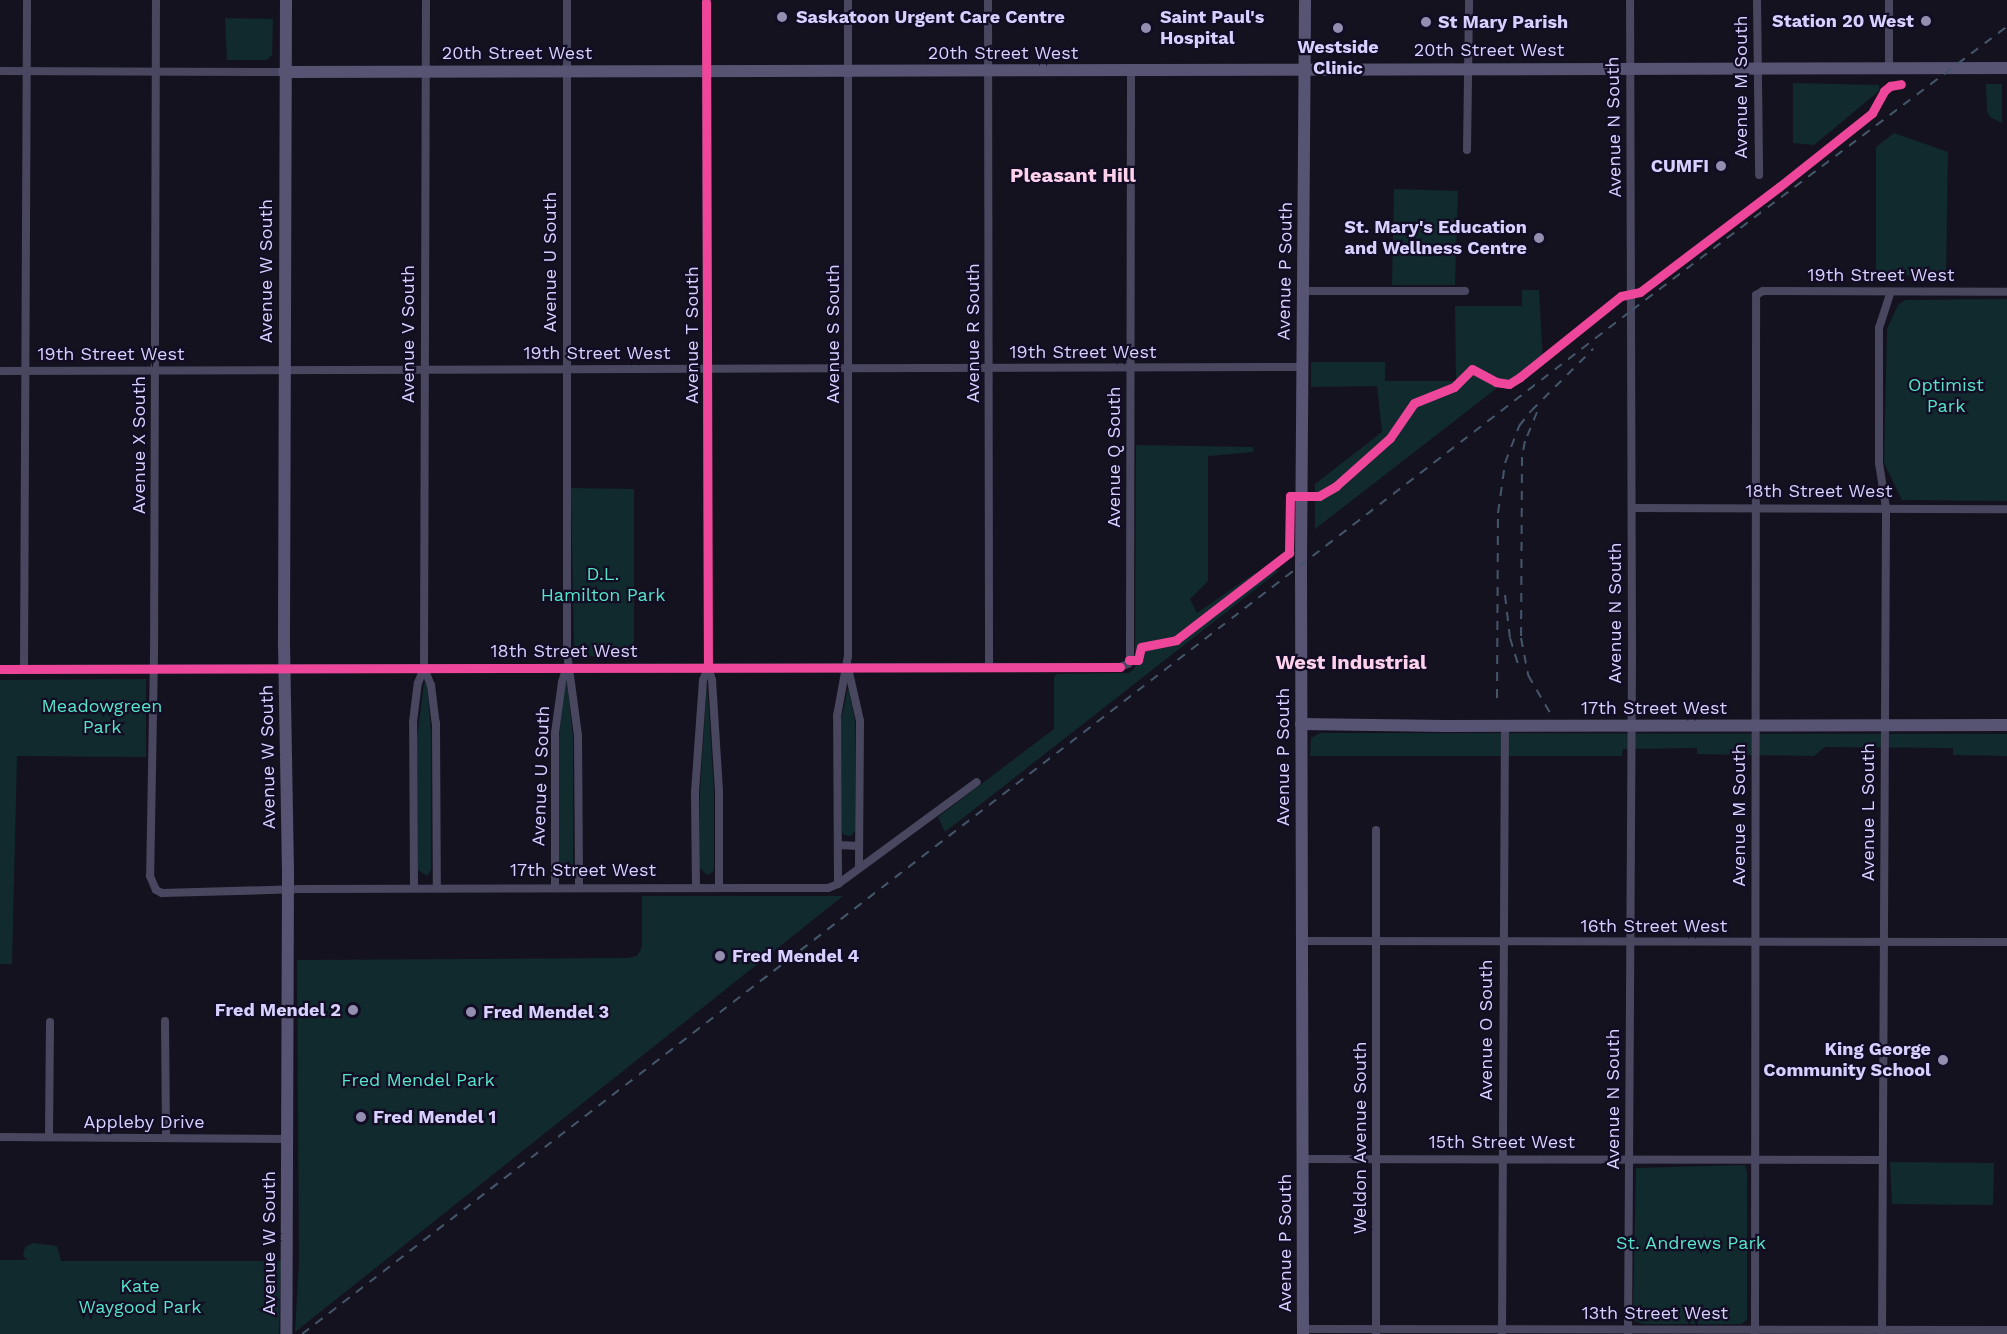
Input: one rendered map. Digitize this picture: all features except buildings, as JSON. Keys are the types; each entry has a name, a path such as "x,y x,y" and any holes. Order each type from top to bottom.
{"main road":[{"name":"Avenue W South","path":"286,0 284,72 285,668 288,890 286,1334"},
{"name":"Avenue P South","path":"1303,1332 1301,367 1305,0"},
{"name":"20th Street West","path":"284,72 2007,68"},
{"name":"17th Street West","path":"1301,724 2007,725"}],"street":[{"path":"24,669 27,0"},
{"name":"Avenue X South","path":"156,0 156,371 150,876 156,890"},
{"name":"Avenue V South","path":"414,888 413,722 418,683 424,668 426,0"},
{"name":"Avenue U South","path":"555,887 555,733 562,682 567,667 567,0"},
{"name":"Avenue S South","path":"838,884 837,716 848,668 848,0"},
{"name":"Avenue R South","path":"988,0 990,71 989,667"},
{"path":"1467,150 1469,0"},
{"name":"Avenue N South","path":"1628,1332 1632,508 1630,0"},
{"name":"Avenue M South","path":"1757,0 1758,175"},
{"path":"1889,0 1889,68"},
{"name":"Avenue T South","path":"706,2 708,667 712,680 719,792 719,888"},
{"name":"Avenue Q South","path":"1128,664 1130,658 1131,70"},
{"name":"20th Street West","path":"0,71 284,72"},
{"path":"1303,291 1465,291"},
{"name":"19th Street West","path":"1756,295 1763,291 2007,291"},
{"name":"Avenue L South","path":"1882,1332 1886,508 1879,463 1879,328 1891,292"},
{"name":"Avenue M South","path":"1755,1332 1756,295"},
{"name":"19th Street West","path":"0,371 1301,367"},
{"name":"18th Street West","path":"1632,508 2007,509"},
{"name":"18th Street West","path":"0,669 1120,667 1128,664"},
{"name":"Avenue U South","path":"567,667 573,682 578,735 579,887"},
{"name":"Avenue T South","path":"696,888 695,792 703,680 708,667"},
{"name":"Avenue V South","path":"424,668 431,685 436,723 436,888"},
{"name":"Avenue S South","path":"848,668 854,682 860,721 859,868"},
{"name":"Avenue O South","path":"1502,1332 1505,726"},
{"name":"17th Street West","path":"156,890 162,893 414,888 828,888 838,884 977,782"},
{"name":"Weldon Avenue South","path":"1376,830 1376,1332"},
{"path":"838,846 859,846"},
{"name":"16th Street West","path":"1302,941 1377,943 2007,942"},
{"path":"165,1021 166,1138"},
{"path":"49,1137 50,1022"},
{"name":"Appleby Drive","path":"0,1137 288,1139"},
{"name":"15th Street West","path":"1302,1159 1882,1160"},
{"name":"13th Street West","path":"1303,1332 2007,1330"}],"green space":[{"path":"225,18 273,19 272,55 267,60 227,60"},
{"path":"1793,83 1879,85 1879,91 1814,145 1793,143"},
{"path":"1986,84 2002,84 2002,123 1990,117 1987,111"},
{"path":"1894,133 1948,152 1946,276 1876,275 1876,147"},
{"path":"1394,189 1458,191 1455,285 1392,285"},
{"path":"1522,290 1539,290 1543,364 1516,385 1497,388 1315,529 1315,484 1382,432 1377,386 1311,387 1311,362 1385,362 1385,381 1456,381 1455,306 1522,306"},
{"name":"Optimist Park","path":"2007,299 2007,501 1902,500 1884,463 1887,329 1898,305 1905,300"},
{"path":"1136,445 1253,447 1253,452 1208,456 1208,581 1190,599 1197,613 1255,573 1280,570 945,832 938,817 1054,729 1054,677 1057,674 1129,673 1135,668"},
{"name":"D.L. Hamilton Park","path":"571,488 634,489 634,657 578,656 574,651"},
{"name":"Meadowgreen Park","path":"146,679 146,757 17,756 12,964 0,964 0,680"},
{"path":"707,681 714,791 714,868 713,872 707,875 700,868 700,792"},
{"path":"424,683 427,684 431,732 431,870 427,876 418,870 417,739"},
{"path":"567,683 573,736 573,868 568,875 564,875 559,868 559,738 564,684"},
{"path":"848,687 855,721 855,831 851,836 844,835 842,831 841,721"},
{"path":"1320,733 2007,734 2007,756 1953,755 1953,748 1825,747 1814,756 1697,754 1697,748 1623,749 1622,756 1310,756 1311,738"},
{"name":"Fred Mendel Park","path":"642,896 843,896 295,1332 299,1262 297,960 628,958 637,956 642,947"},
{"path":"1890,1162 1994,1163 1993,1205 1892,1204"},
{"name":"St. Andrews Park","path":"1745,1165 1747,1172 1747,1320 1741,1324 1643,1324 1635,1321 1633,1313 1636,1168"},
{"name":"Kate Waygood Park","path":"33,1243 57,1246 61,1261 281,1261 279,1334 0,1334 0,1260 28,1260 23,1256 25,1247"}],"railway":[{"path":"302,1334 1632,310 2007,26"},
{"path":"1497,698 1498,513 1505,463 1519,426 1593,349"},
{"path":"1537,412 1525,441 1522,457 1521,638 1528,675 1553,718"},
{"path":"1505,595 1510,638 1519,668"}],"cycle path":[{"path":"706,2 708,667"},
{"path":"1129,660 1138,660 1141,647 1176,640 1289,553 1290,496 1319,496 1336,486 1390,438 1414,403 1454,387 1472,369 1496,382 1509,384 1520,377 1621,296 1640,292 1779,187 1872,113 1884,91 1890,86 1901,84"},
{"path":"0,669 1120,667"}],"place":[{"name":"Saskatoon Urgent Care Centre","path":"782,17"},
{"name":"Station 20 West","path":"1926,21"},
{"name":"St Mary Parish","path":"1426,22"},
{"name":"Saint Paul's Hospital","path":"1146,28"},
{"name":"Westside Clinic","path":"1338,28"},
{"name":"CUMFI","path":"1721,166"},
{"name":"St. Mary's Education and Wellness Centre","path":"1539,238"},
{"name":"Fred Mendel 4","path":"720,956"},
{"name":"Fred Mendel 2","path":"353,1010"},
{"name":"Fred Mendel 3","path":"471,1012"},
{"name":"King George Community School","path":"1943,1060"},
{"name":"Fred Mendel 1","path":"361,1117"}],"district":[{"name":"Pleasant Hill","path":"1073,175"},
{"name":"West Industrial","path":"1351,662"}]}
